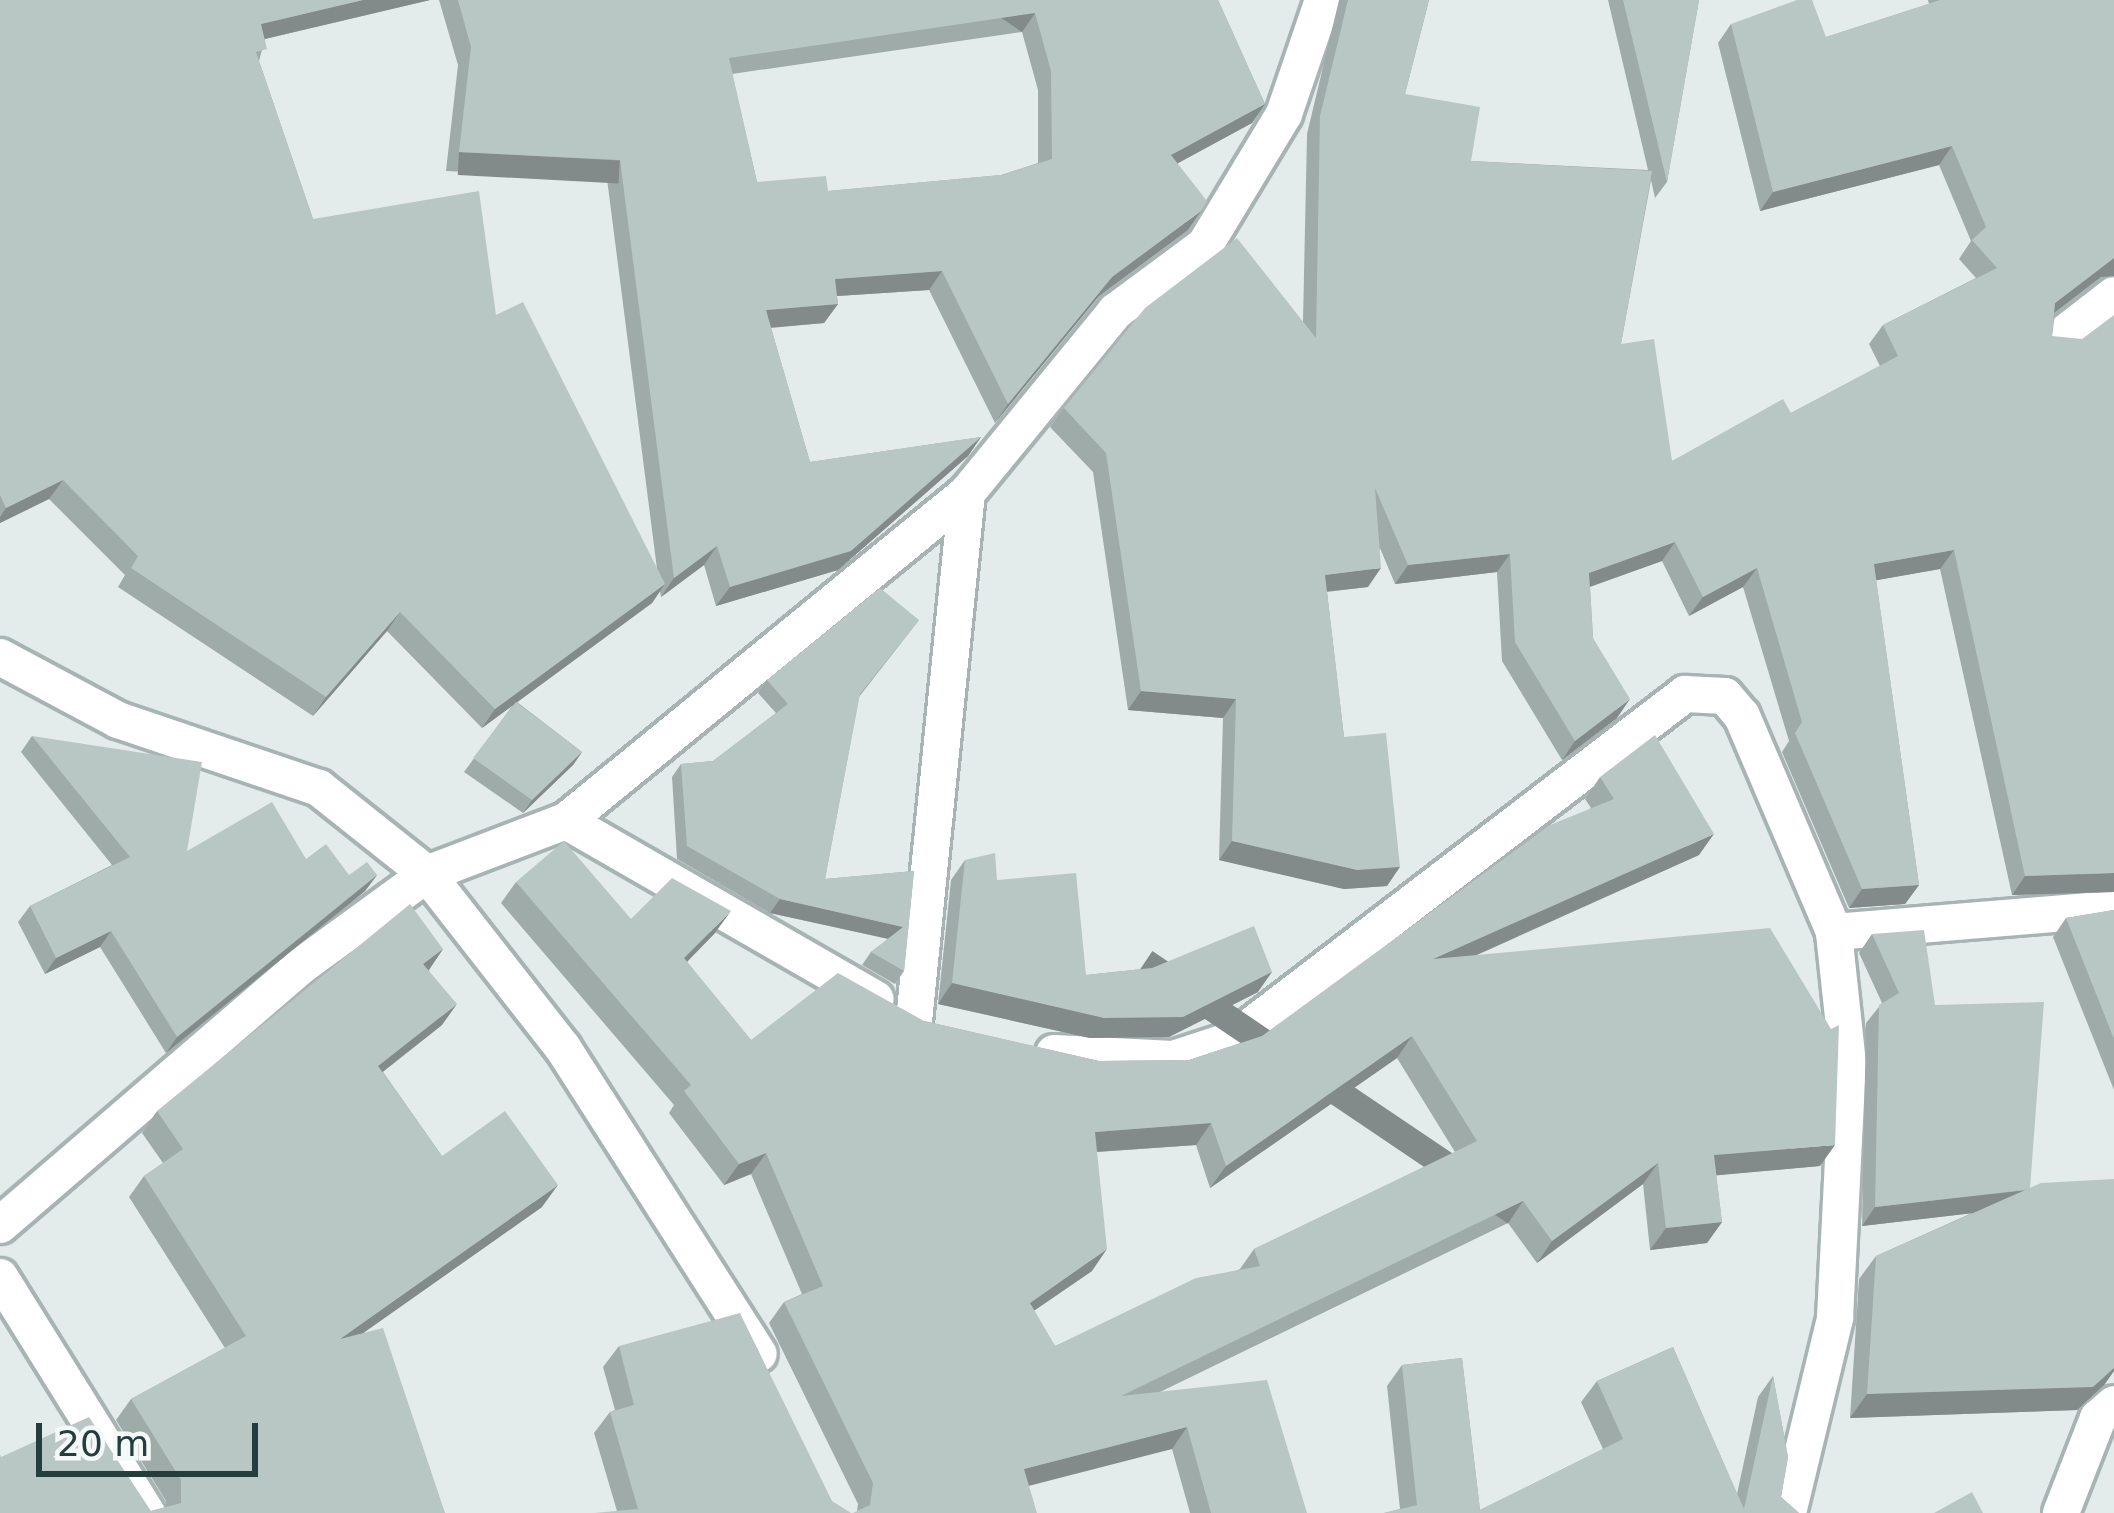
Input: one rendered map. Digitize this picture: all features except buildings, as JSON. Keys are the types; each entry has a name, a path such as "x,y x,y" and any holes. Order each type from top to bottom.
{"street":[{"path":"0,1225 301,966 428,874 566,821 967,493 1115,311 1205,245 1284,114 1323,0"},
{"path":"2056,340 2114,295"},
{"path":"914,1021 967,493"},
{"path":"0,657 118,720 319,788 428,874 563,1048 736,1309 777,1390"},
{"path":"1023,1046 1088,1061 1173,1059 1234,1039 1685,694 1725,696 1742,716 1834,932 1849,1064 1835,1318 1788,1513"},
{"path":"566,821 914,1021 958,1031"},
{"path":"1834,932 2114,909"},
{"path":"0,1277 147,1513"},
{"path":"2061,1513 2098,1418 2114,1404"}]}
